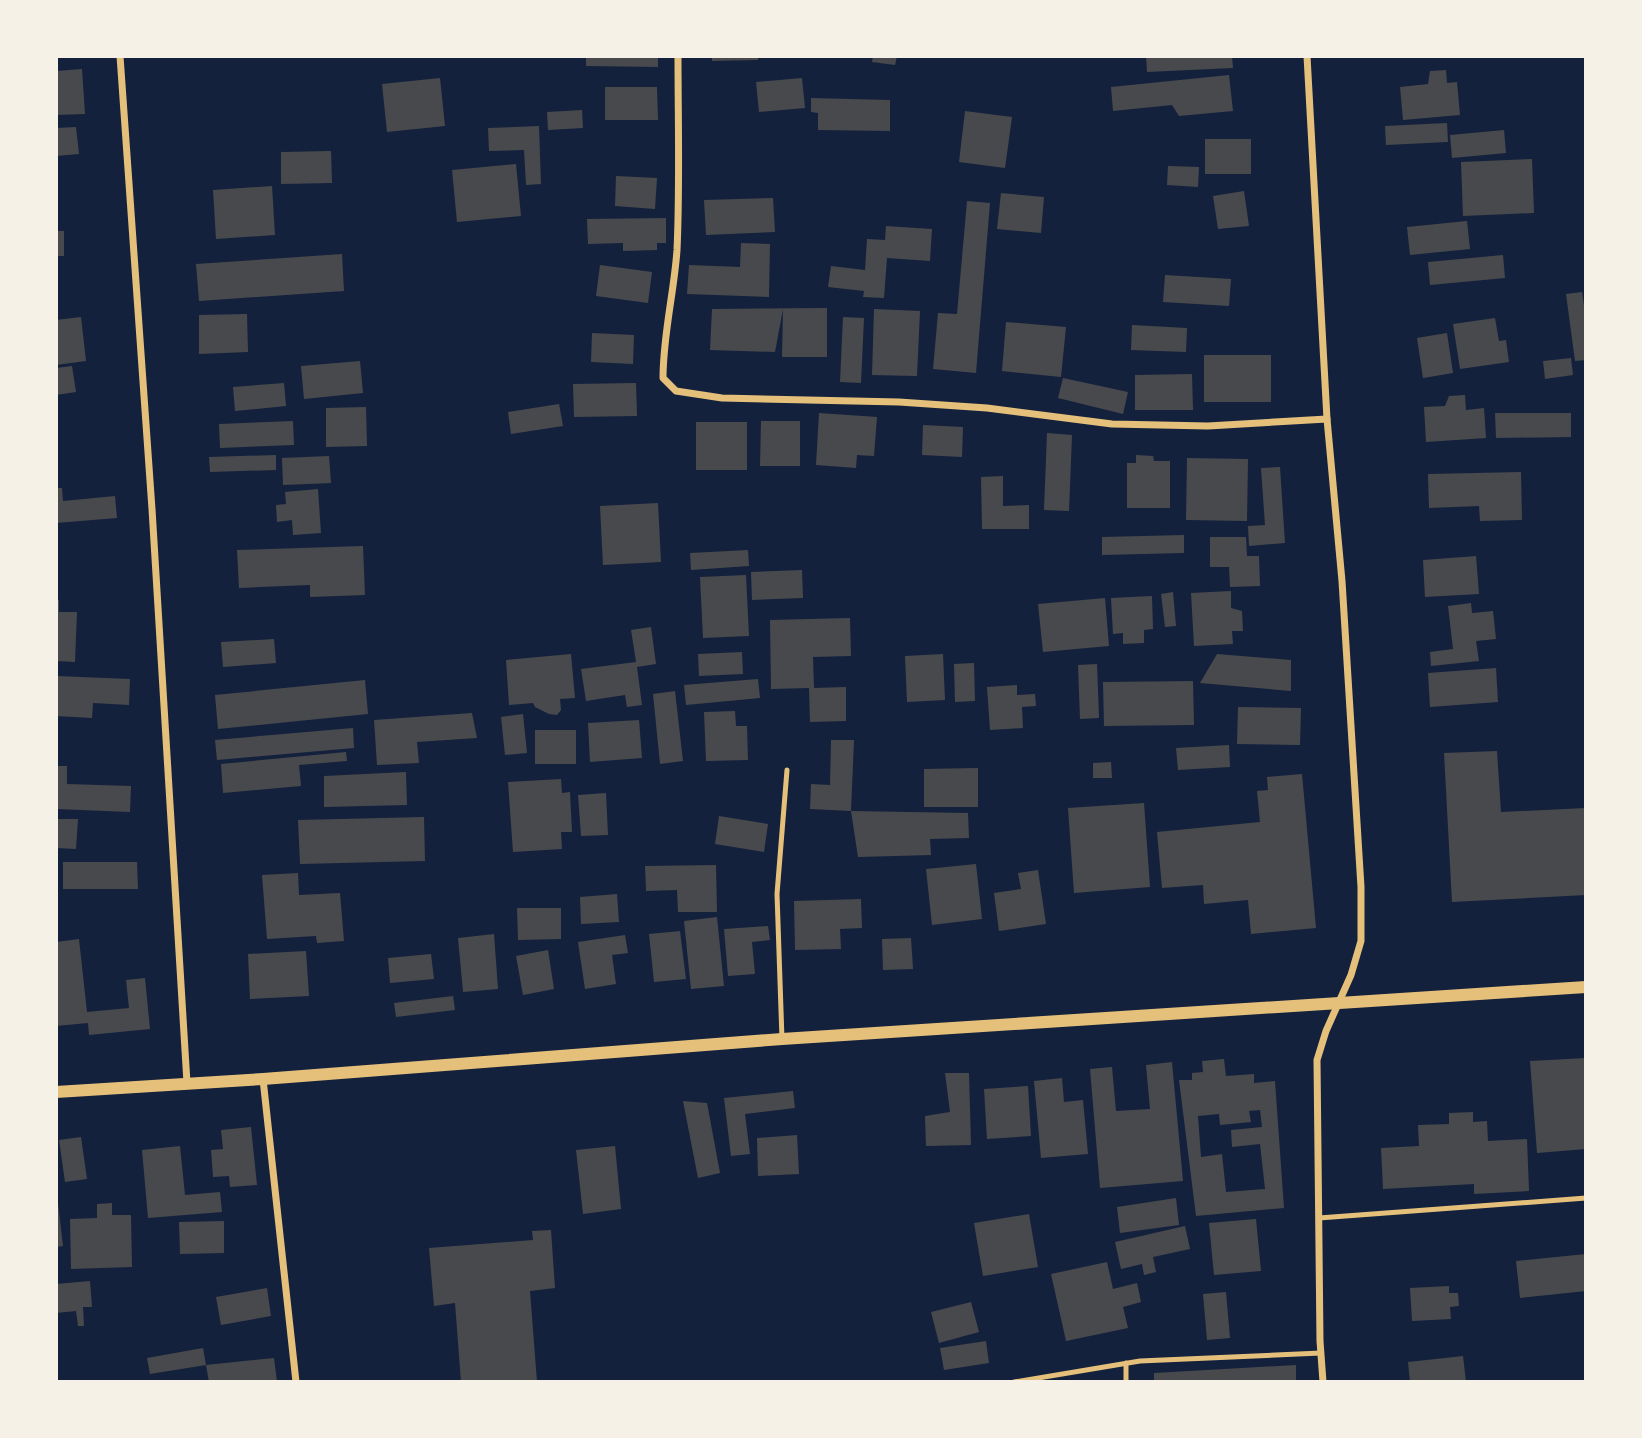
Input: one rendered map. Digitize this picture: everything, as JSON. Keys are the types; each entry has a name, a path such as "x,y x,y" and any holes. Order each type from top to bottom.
{"street":[{"path":"121,56 187,1083"},
{"path":"678,56 677,250 663,358 663,378 676,391 722,398 899,402 987,408 1112,424 1208,426 1327,419"},
{"path":"1307,56 1327,419 1342,581 1361,887 1361,941 1351,975 1326,1031 1317,1060 1323,1382"},
{"path":"56,1092 263,1079 782,1039 1586,986"},
{"path":"263,1079 296,1382"}],"lane":[{"path":"782,1039 777,894 787,770"},
{"path":"1320,1218 1586,1198"},
{"path":"1014,1382 1140,1361 1321,1353"},
{"path":"1126,1363 1126,1382"}],"building":[{"path":"586,56 658,56 658,67 586,66"},
{"path":"712,56 758,56 758,60 712,61"},
{"path":"873,56 897,56 895,65 872,62"},
{"path":"1146,56 1232,56 1233,68 1147,72"},
{"path":"82,69 85,114 56,115 56,71"},
{"path":"1446,70 1447,83 1457,82 1460,115 1403,120 1400,87 1428,84 1430,71"},
{"path":"1229,75 1233,111 1179,116 1172,105 1113,111 1111,87"},
{"path":"440,78 445,126 387,132 382,84"},
{"path":"802,78 805,108 759,112 756,82"},
{"path":"605,87 657,87 658,120 605,120"},
{"path":"811,98 890,100 890,131 818,130 818,113 811,112"},
{"path":"582,110 583,128 548,130 547,112"},
{"path":"965,111 1012,117 1005,168 959,162"},
{"path":"1447,123 1448,142 1386,145 1385,126"},
{"path":"539,126 541,184 526,185 524,150 489,151 488,128"},
{"path":"76,127 79,154 56,156 56,128"},
{"path":"1504,130 1506,153 1452,158 1450,135"},
{"path":"1205,139 1251,139 1251,174 1205,174"},
{"path":"331,151 332,183 281,184 281,152"},
{"path":"1532,159 1534,213 1463,216 1461,162"},
{"path":"516,164 521,216 457,222 452,170"},
{"path":"1168,166 1199,167 1198,187 1167,185"},
{"path":"616,176 657,178 655,209 615,206"},
{"path":"272,186 275,235 216,239 213,190"},
{"path":"1244,191 1249,226 1218,229 1213,196"},
{"path":"1001,193 1044,197 1041,233 997,229"},
{"path":"773,198 775,232 706,235 704,200"},
{"path":"967,201 990,203 976,373 933,369 938,313 957,314"},
{"path":"666,218 666,243 657,243 657,250 623,251 623,243 588,244 587,219"},
{"path":"1467,221 1470,249 1410,255 1407,227"},
{"path":"886,226 932,229 930,261 887,258 884,298 863,297 864,291 828,287 831,266 865,270 867,239 885,240"},
{"path":"56,231 64,231 64,256 56,256"},
{"path":"741,243 770,244 769,297 687,294 689,265 740,267"},
{"path":"342,254 344,291 199,301 196,264"},
{"path":"1503,255 1505,278 1430,285 1428,262"},
{"path":"600,265 652,272 648,303 596,296"},
{"path":"1165,275 1231,279 1229,306 1163,302"},
{"path":"1582,292 1586,320 1586,360 1575,361 1566,294"},
{"path":"827,308 827,357 782,357 783,309 775,352 710,350 712,309"},
{"path":"874,309 920,311 917,376 872,375"},
{"path":"247,314 248,352 199,354 199,315"},
{"path":"81,317 86,361 56,365 56,320"},
{"path":"843,317 864,318 861,383 840,382"},
{"path":"1495,318 1499,341 1506,340 1509,362 1460,369 1453,324"},
{"path":"1006,322 1066,327 1061,377 1002,371"},
{"path":"1132,325 1187,328 1186,352 1131,350"},
{"path":"592,333 634,335 633,364 591,362"},
{"path":"1447,333 1453,373 1423,378 1417,338"},
{"path":"1204,355 1271,355 1271,402 1204,402"},
{"path":"1571,358 1573,375 1545,379 1543,361"},
{"path":"360,361 363,393 304,399 301,366"},
{"path":"72,366 76,392 56,395 56,368"},
{"path":"1192,374 1193,410 1135,410 1135,375"},
{"path":"1063,378 1128,392 1123,414 1058,398"},
{"path":"284,383 286,406 235,411 233,387"},
{"path":"636,383 637,416 574,417 573,384"},
{"path":"1465,395 1466,410 1484,408 1486,438 1426,442 1424,407 1445,406 1449,396"},
{"path":"559,404 563,426 511,434 508,412"},
{"path":"366,407 367,446 326,447 326,408"},
{"path":"819,413 877,417 874,456 857,455 856,468 816,465"},
{"path":"1495,413 1571,413 1571,437 1496,438"},
{"path":"293,421 294,445 220,448 219,424"},
{"path":"761,421 800,421 800,466 760,466"},
{"path":"696,422 747,422 747,470 696,470"},
{"path":"923,425 963,427 962,457 922,455"},
{"path":"1047,433 1072,435 1069,511 1044,510"},
{"path":"276,455 276,470 210,472 209,457"},
{"path":"1136,455 1153,456 1154,461 1170,461 1170,508 1127,508 1127,463 1136,463"},
{"path":"329,456 331,483 283,485 282,458"},
{"path":"1187,458 1248,459 1247,521 1186,520"},
{"path":"1280,467 1285,543 1249,546 1248,526 1265,525 1261,468"},
{"path":"1521,472 1522,520 1480,521 1479,506 1429,508 1428,474"},
{"path":"1003,476 1003,506 1029,505 1029,529 982,529 981,477"},
{"path":"56,488 62,488 63,501 115,496 117,518 56,523"},
{"path":"318,489 321,533 293,535 292,520 277,522 276,505 286,504 285,492"},
{"path":"658,503 661,562 603,565 600,506"},
{"path":"1184,535 1184,553 1102,555 1102,537"},
{"path":"1210,537 1246,537 1247,556 1259,556 1260,586 1230,587 1229,567 1210,567"},
{"path":"363,546 365,595 310,597 310,585 239,588 237,550"},
{"path":"748,550 749,566 691,570 690,553"},
{"path":"1476,556 1479,594 1425,597 1423,560"},
{"path":"802,570 803,598 752,600 751,572"},
{"path":"746,575 749,636 703,638 700,577"},
{"path":"1231,591 1231,608 1242,611 1243,631 1232,631 1233,644 1194,646 1191,593"},
{"path":"1173,592 1176,626 1165,627 1161,594"},
{"path":"1152,596 1153,629 1144,630 1144,643 1123,644 1123,633 1113,634 1111,598"},
{"path":"1105,598 1109,646 1043,652 1038,604"},
{"path":"56,599 59,600 59,612 77,612 75,662 56,661"},
{"path":"1471,603 1472,613 1493,611 1496,639 1476,641 1479,661 1431,666 1430,652 1453,649 1448,606"},
{"path":"850,618 851,656 813,657 814,688 846,687 846,721 810,722 809,688 771,689 770,620"},
{"path":"651,627 656,664 637,667 642,705 627,707 625,695 586,701 581,669 636,662 631,630"},
{"path":"274,639 276,663 223,667 221,642"},
{"path":"742,652 743,674 699,676 698,654"},
{"path":"571,654 575,698 560,699 561,710 557,715 535,707 533,703 509,705 506,660"},
{"path":"943,654 945,700 907,702 905,656"},
{"path":"1217,654 1291,660 1291,691 1200,683"},
{"path":"974,663 975,701 955,702 954,664"},
{"path":"1097,664 1099,718 1080,719 1078,665"},
{"path":"1496,668 1498,702 1430,707 1428,673"},
{"path":"56,676 130,679 129,705 93,703 92,718 56,716"},
{"path":"758,679 760,698 686,705 684,685"},
{"path":"365,680 368,714 218,729 215,695"},
{"path":"1193,681 1194,725 1104,726 1103,682"},
{"path":"1017,685 1017,695 1035,694 1036,706 1022,707 1023,728 990,730 987,687"},
{"path":"675,691 683,761 660,764 653,694"},
{"path":"1238,707 1301,708 1300,745 1237,744"},
{"path":"735,711 736,726 747,726 748,760 706,761 704,712"},
{"path":"472,713 477,738 417,742 419,763 377,765 374,720"},
{"path":"523,714 527,753 505,755 501,717"},
{"path":"639,720 642,758 590,762 588,723"},
{"path":"353,728 354,748 217,760 215,740"},
{"path":"535,730 576,730 576,764 535,764"},
{"path":"831,740 854,740 851,811 810,809 811,784 830,785"},
{"path":"1229,745 1230,767 1178,770 1176,748"},
{"path":"1497,751 1501,812 1586,808 1586,895 1452,902 1444,753"},
{"path":"346,752 347,761 299,765 301,786 223,793 221,764"},
{"path":"1111,762 1112,778 1093,778 1093,763"},
{"path":"56,766 67,766 67,784 131,786 130,812 56,809"},
{"path":"978,768 978,807 924,807 924,769"},
{"path":"406,772 407,805 324,807 324,776"},
{"path":"1302,774 1316,928 1251,934 1248,900 1204,904 1203,885 1162,888 1157,832 1260,822 1257,791 1268,790 1267,777"},
{"path":"561,779 562,793 570,792 572,832 561,832 562,849 513,852 508,782"},
{"path":"606,793 608,835 581,836 578,795"},
{"path":"1144,803 1150,887 1074,893 1068,808"},
{"path":"851,811 968,813 969,838 930,839 931,855 858,857"},
{"path":"719,816 768,824 764,852 715,844"},
{"path":"424,817 425,861 300,864 298,820"},
{"path":"56,819 78,819 76,849 56,848"},
{"path":"63,862 137,862 138,889 63,889"},
{"path":"976,864 982,919 932,925 926,869"},
{"path":"716,865 717,912 678,912 677,890 646,891 645,866"},
{"path":"1038,870 1046,924 999,931 994,893 1021,889 1018,873"},
{"path":"298,873 299,895 340,893 344,941 317,943 316,936 267,939 262,875"},
{"path":"617,894 619,922 581,924 580,897"},
{"path":"861,899 862,928 840,929 841,949 795,950 794,901"},
{"path":"517,908 561,908 561,939 518,940"},
{"path":"717,917 724,986 691,989 684,921"},
{"path":"768,926 770,940 752,942 755,974 728,976 724,929"},
{"path":"680,931 686,979 654,982 649,934"},
{"path":"494,934 498,989 463,992 458,938"},
{"path":"625,935 628,953 612,955 616,984 585,989 578,942"},
{"path":"911,938 913,969 883,970 882,939"},
{"path":"79,939 87,1012 129,1008 126,980 145,978 150,1029 89,1035 88,1023 56,1026 56,942"},
{"path":"548,950 554,989 523,995 516,956"},
{"path":"306,951 309,996 250,999 248,954"},
{"path":"431,954 434,979 390,983 388,958"},
{"path":"453,996 455,1010 396,1017 394,1003"},
{"path":"1586,1058 1586,1149 1537,1153 1530,1061"},
{"path":"1224,1059 1226,1076 1254,1074 1254,1083 1275,1081 1284,1208 1196,1216 1179,1080 1192,1080 1192,1073 1203,1072 1202,1061","holes":["1260,1110 1262,1127 1231,1130 1232,1147 1260,1144 1265,1189 1226,1192 1222,1154 1201,1157 1198,1116 1219,1114 1220,1125 1251,1122 1249,1111"]},
{"path":"1172,1062 1183,1181 1100,1188 1090,1069 1112,1067 1116,1111 1150,1109 1146,1065"},
{"path":"945,1073 969,1073 971,1145 926,1146 925,1116 950,1112"},
{"path":"1062,1078 1064,1102 1083,1100 1088,1154 1041,1158 1034,1081"},
{"path":"1028,1086 1031,1136 987,1139 984,1089"},
{"path":"793,1091 795,1108 745,1114 750,1154 731,1156 724,1098"},
{"path":"683,1101 707,1103 720,1173 698,1178"},
{"path":"1473,1112 1473,1122 1487,1121 1488,1141 1527,1139 1529,1191 1474,1194 1474,1184 1383,1189 1381,1148 1419,1146 1418,1125 1449,1124 1449,1113"},
{"path":"251,1127 257,1185 230,1187 229,1176 213,1177 211,1150 223,1149 221,1130"},
{"path":"797,1135 799,1174 758,1176 757,1138"},
{"path":"81,1137 87,1179 65,1182 59,1140"},
{"path":"180,1146 185,1195 220,1192 222,1212 148,1218 142,1150"},
{"path":"615,1146 621,1209 583,1214 576,1150"},
{"path":"1176,1198 1179,1225 1120,1233 1117,1207"},
{"path":"56,1203 63,1246 56,1247"},
{"path":"112,1203 112,1215 131,1215 132,1267 71,1269 70,1219 97,1218 97,1204"},
{"path":"1029,1214 1038,1267 983,1276 974,1223"},
{"path":"1256,1219 1261,1271 1214,1275 1209,1223"},
{"path":"224,1221 224,1253 180,1254 179,1222"},
{"path":"1185,1226 1190,1249 1153,1257 1156,1272 1144,1275 1142,1264 1121,1269 1115,1242"},
{"path":"551,1230 555,1288 530,1291 537,1382 461,1382 455,1303 434,1306 429,1248 533,1240 532,1231"},
{"path":"1586,1254 1586,1291 1520,1298 1516,1261"},
{"path":"1107,1262 1113,1289 1137,1283 1141,1302 1123,1307 1128,1328 1066,1341 1051,1274"},
{"path":"90,1281 92,1307 83,1307 84,1326 78,1326 76,1311 56,1313 56,1284"},
{"path":"1449,1286 1449,1293 1458,1293 1459,1306 1450,1307 1451,1319 1412,1321 1410,1288"},
{"path":"267,1288 271,1316 221,1325 216,1297"},
{"path":"1226,1292 1230,1338 1207,1340 1203,1294"},
{"path":"971,1302 979,1332 939,1343 931,1312"},
{"path":"986,1341 989,1363 944,1370 940,1348"},
{"path":"203,1348 206,1365 150,1374 147,1358"},
{"path":"1463,1356 1466,1382 1410,1382 1408,1362"},
{"path":"274,1358 277,1382 209,1382 206,1365"},
{"path":"1296,1365 1296,1382 1154,1382 1154,1373"}]}
